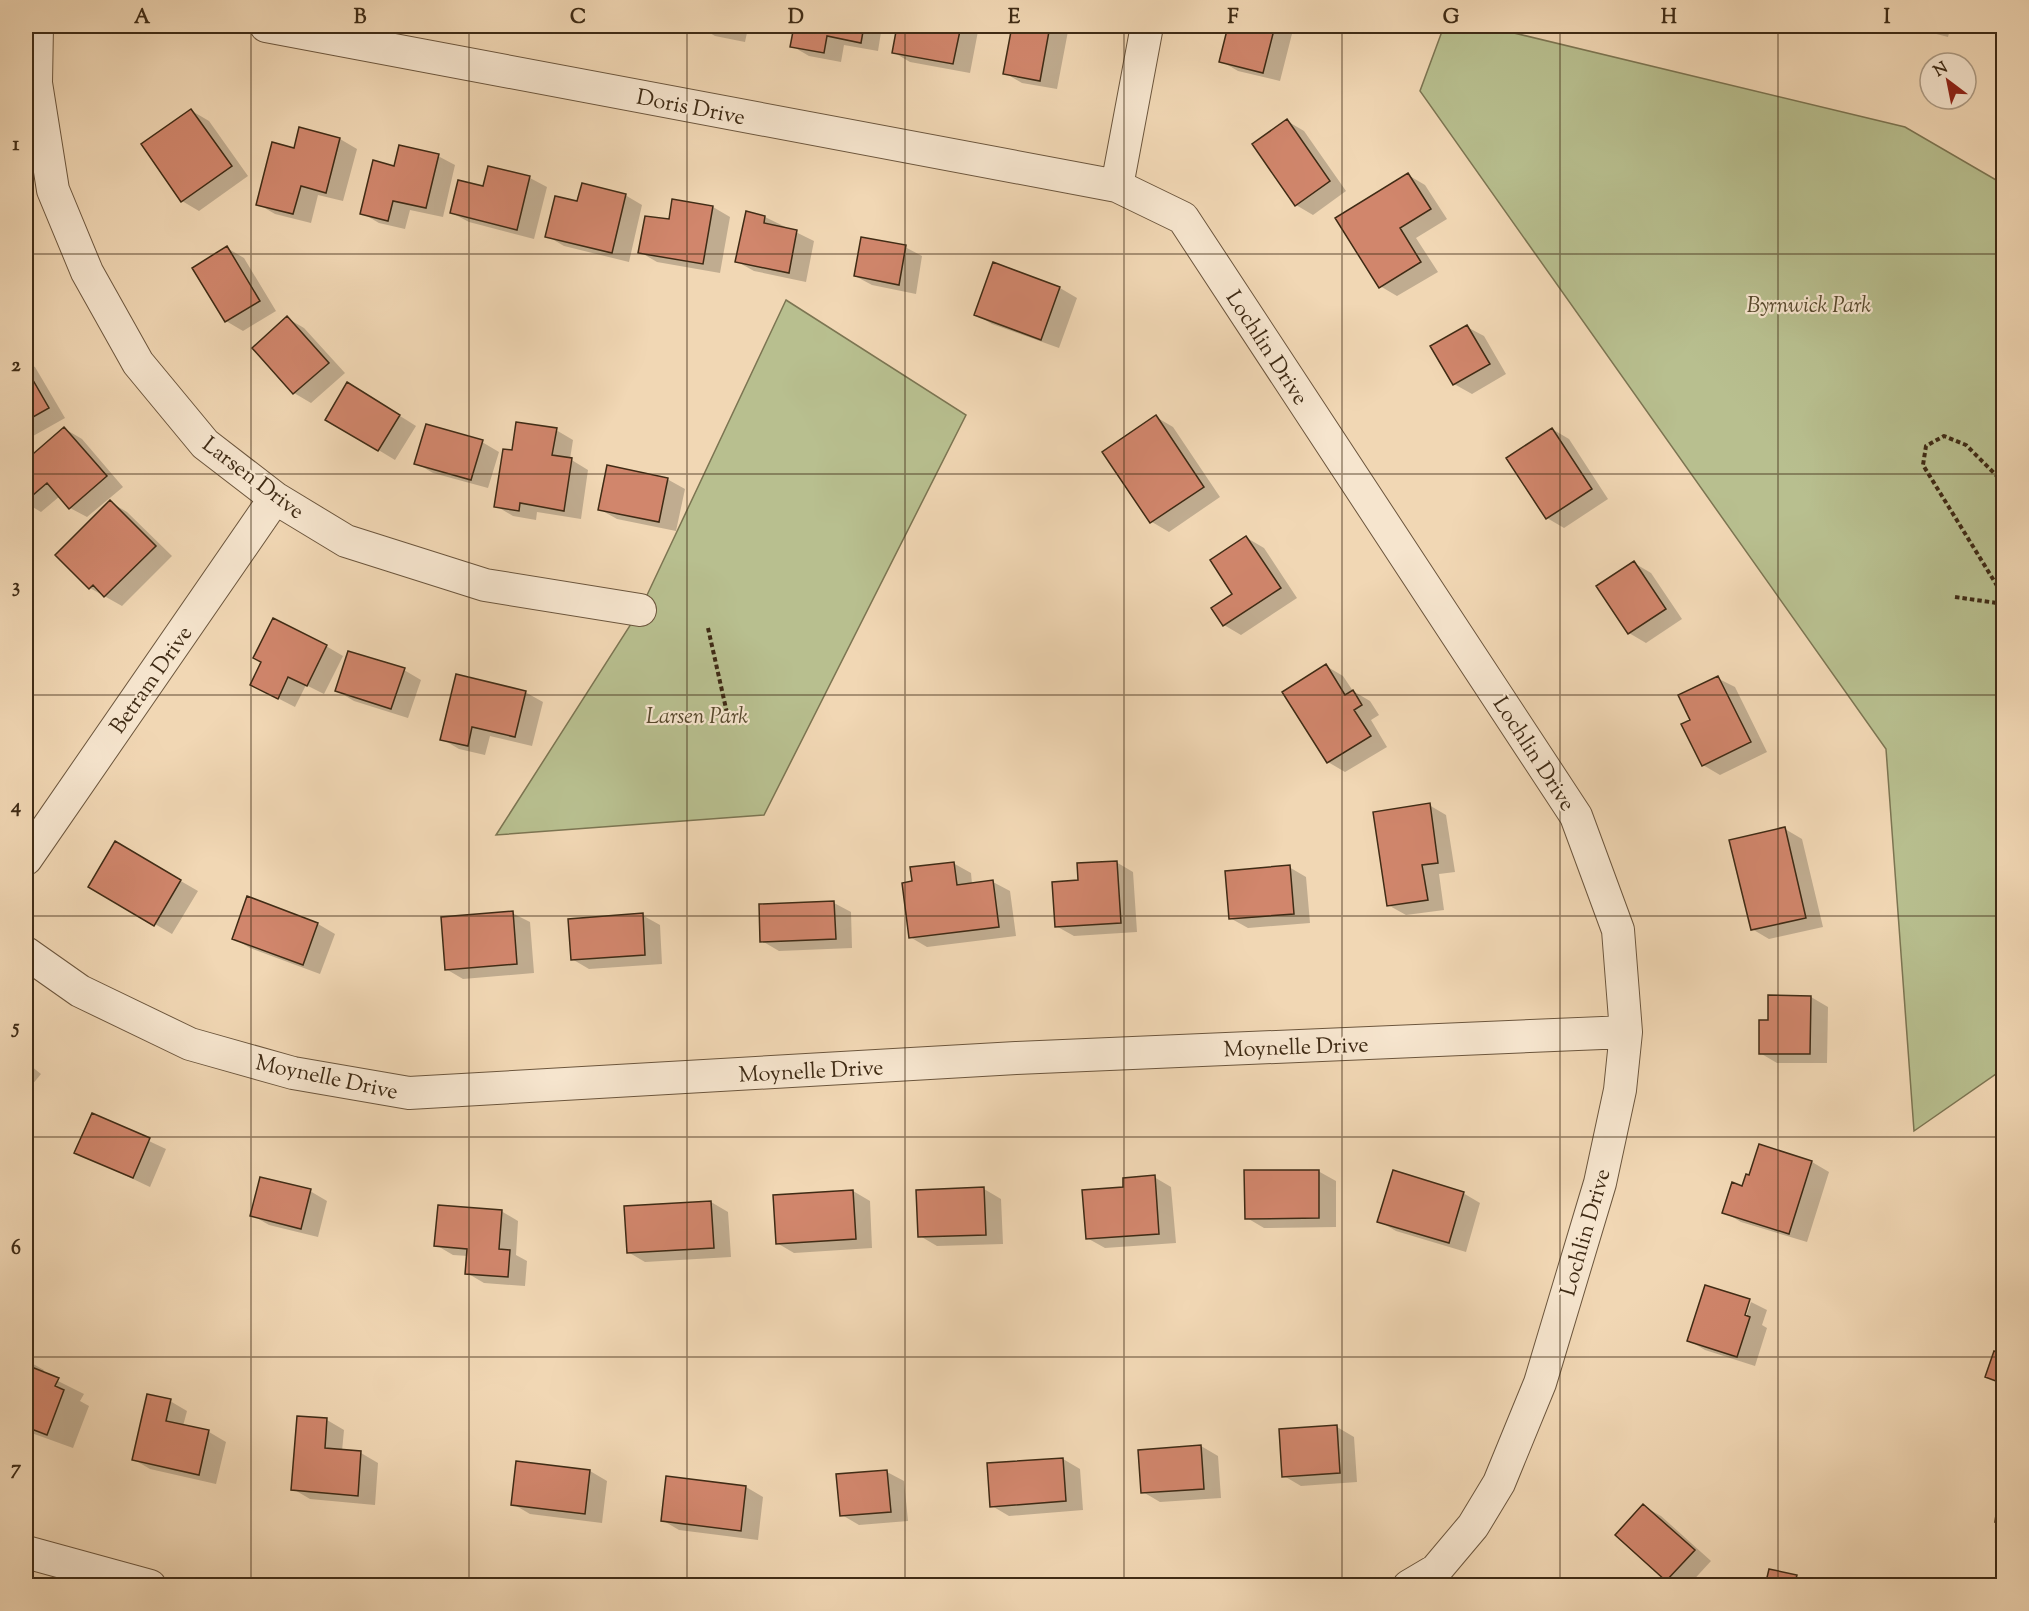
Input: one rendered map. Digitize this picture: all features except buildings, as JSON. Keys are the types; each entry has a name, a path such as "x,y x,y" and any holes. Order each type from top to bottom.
{"street":[{"name":"Larsen Drive","path":"37,26 36,83 53,190 87,272 138,363 205,444 275,498 346,540 485,585 639,610"},
{"name":"Doris Drive","path":"266,26 1117,186"},
{"path":"1117,186 1147,26"},
{"name":"Lochlin Drive","path":"1117,186 1183,218 1576,816 1618,930 1626,1032 1620,1090 1600,1183 1540,1383 1499,1483 1446,1578 1409,1586"},
{"name":"Betram Drive","path":"26,859 275,498"},
{"name":"Moynelle Drive","path":"26,953 80,991 190,1044 293,1073 409,1093 1016,1058 1626,1032"},
{"path":"26,1552 150,1586"}],"path":[{"path":"2004,483 1966,445 1944,436 1926,446 1923,465 2004,597"},
{"path":"1955,597 2004,604"},
{"path":"708,628 727,714"}],"green space":[{"name":"Byrnwick Park","path":"1444,26 1485,26 1905,127 2003,184 2003,1069 1914,1131 1886,749 1420,91"},
{"name":"Larsen Park","path":"786,300 966,415 764,815 496,835 640,610"}]}
